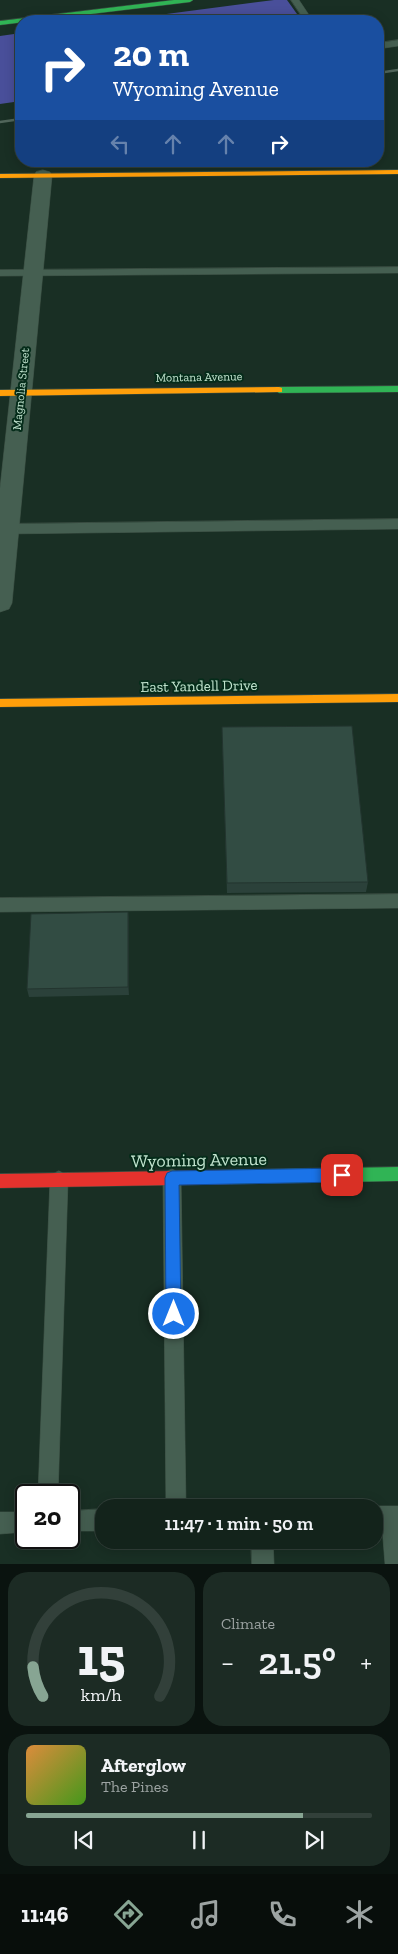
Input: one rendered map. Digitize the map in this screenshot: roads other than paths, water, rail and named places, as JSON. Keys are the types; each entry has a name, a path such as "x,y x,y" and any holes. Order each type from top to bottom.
{"street":[{"path":"66,0 65,15 190,0"},
{"path":"0,23 15,21"},
{"path":"0,176 398,172"},
{"name":"Magnolia Street","path":"0,603 10,393 32,273 43,176"},
{"name":"Montana Avenue","path":"10,393 398,389"},
{"name":"East Yandell Drive","path":"0,703 398,698"},
{"name":"Wyoming Avenue","path":"0,1181 398,1174"}],"lane":[{"path":"295,0 305,15"},
{"path":"384,45 398,43"},
{"path":"0,273 398,270"},
{"path":"4,529 398,524"},
{"path":"0,905 398,901"},
{"path":"172,1178 176,1499"},
{"path":"48,1484 59,1180"},
{"path":"388,1516 396,1564"},
{"path":"80,1521 95,1520"},
{"path":"0,1523 15,1522"},
{"path":"262,1549 263,1564"}],"water":[{"path":"274,0 287,0 298,15 159,15"},
{"path":"15,34 15,102 0,104 0,36"}],"railway":[{"path":"384,72 398,70"},
{"path":"0,122 15,120"}]}
